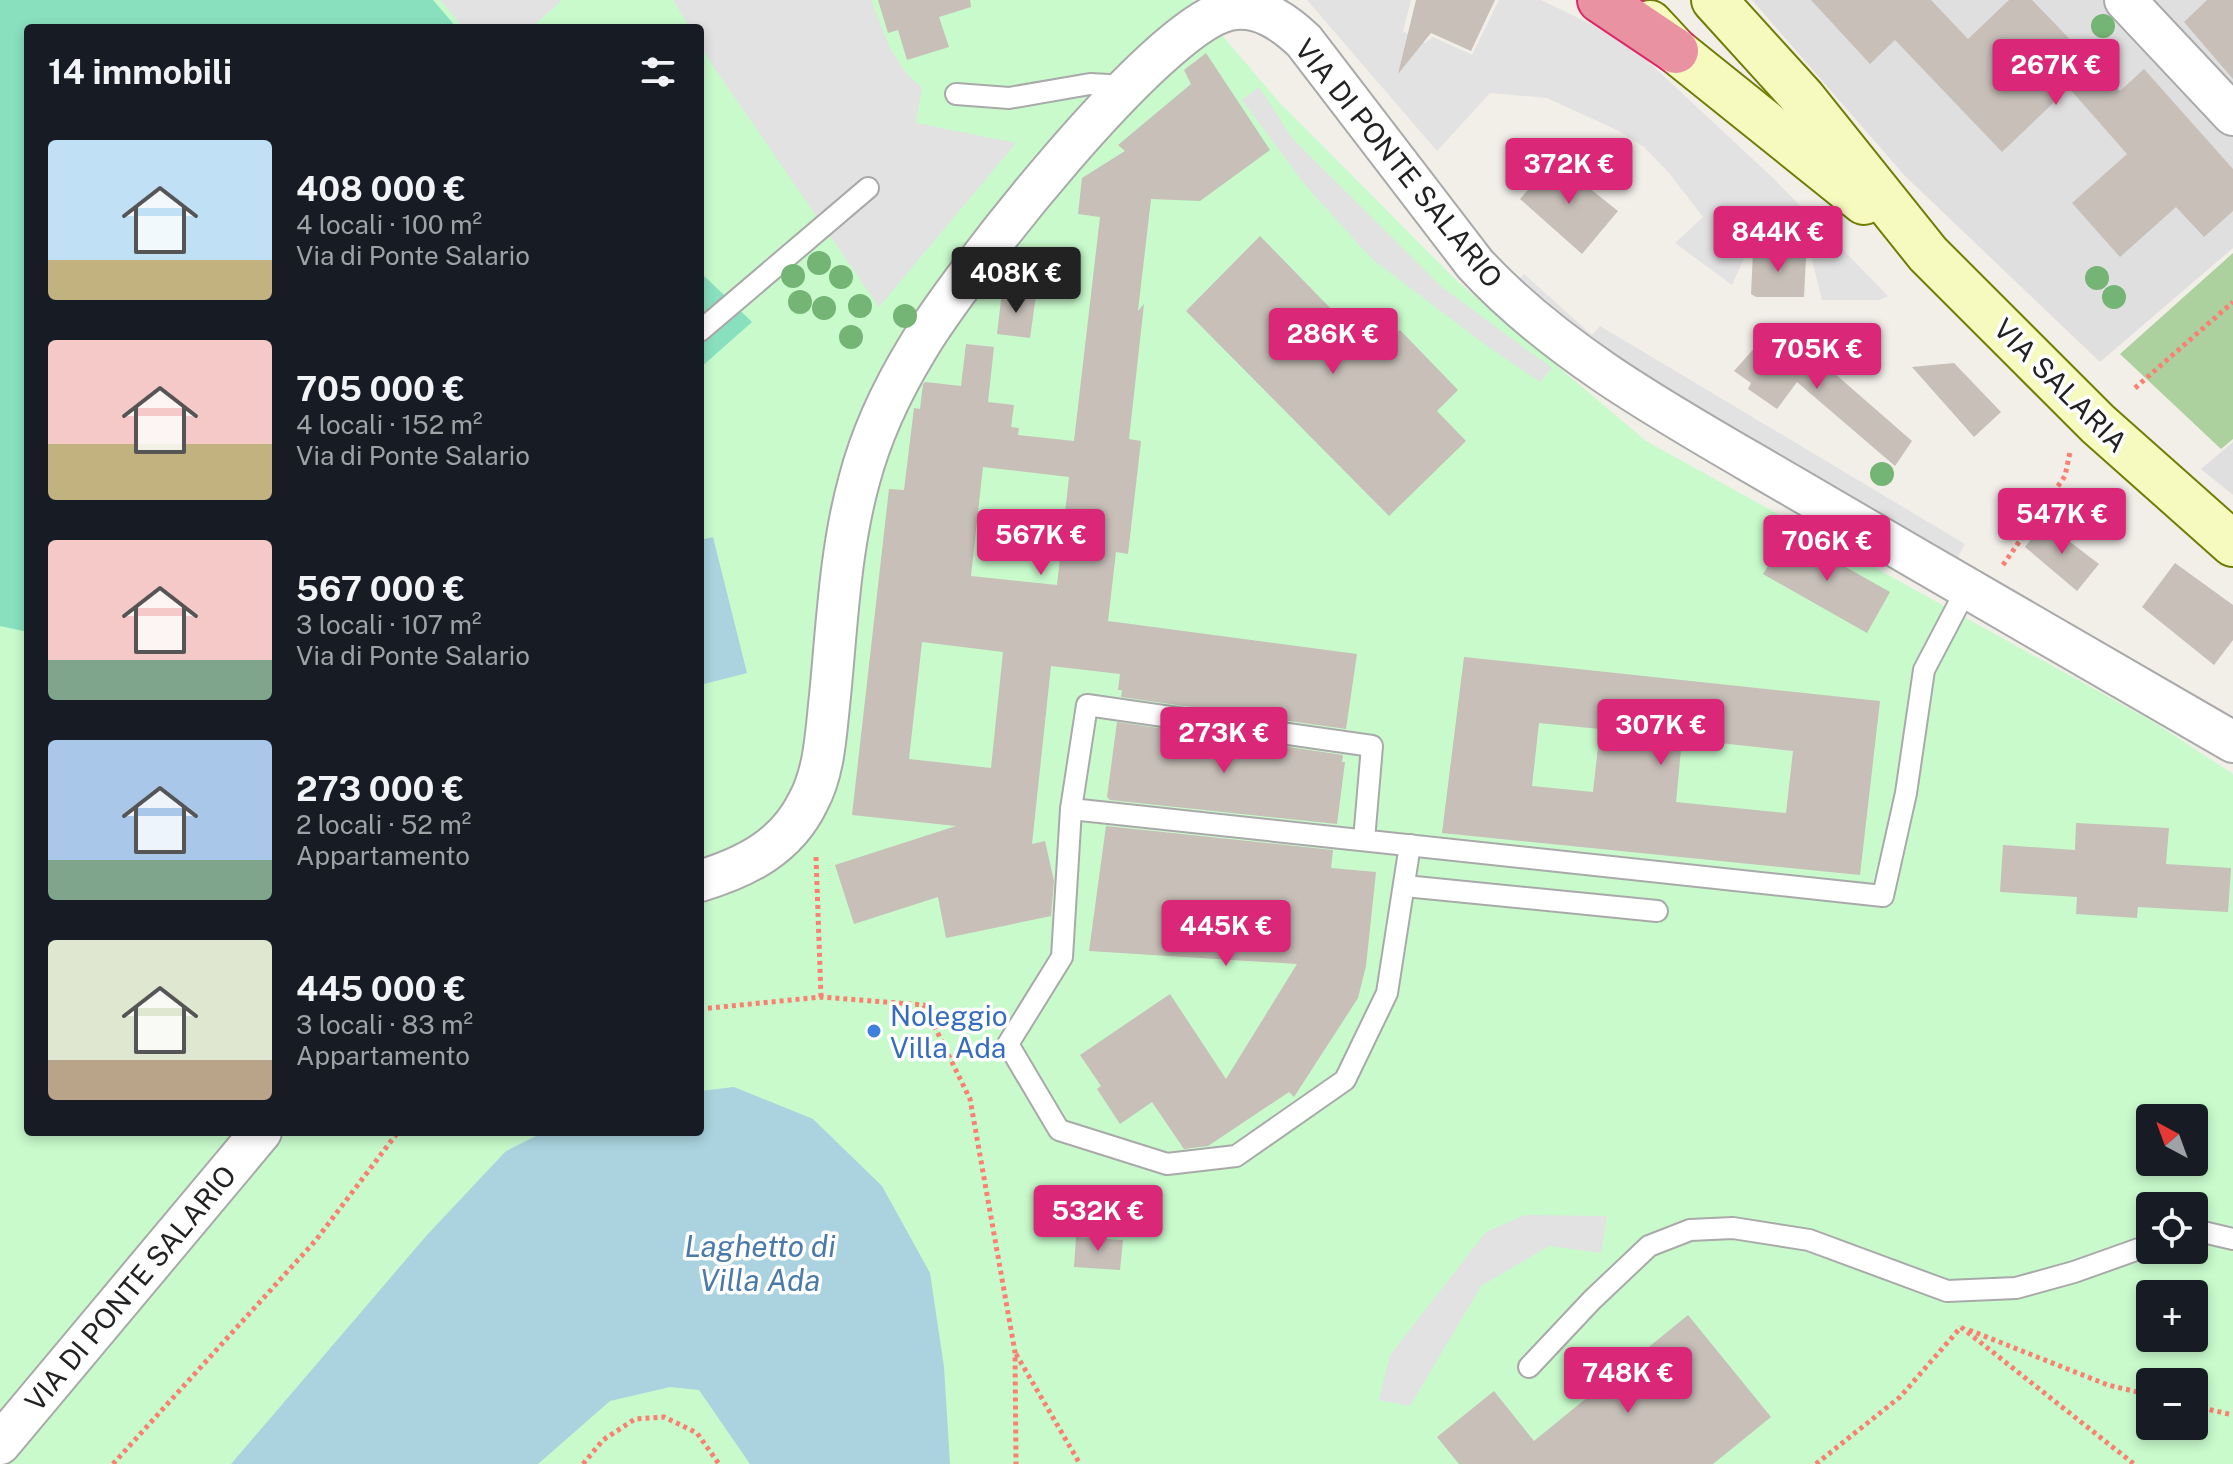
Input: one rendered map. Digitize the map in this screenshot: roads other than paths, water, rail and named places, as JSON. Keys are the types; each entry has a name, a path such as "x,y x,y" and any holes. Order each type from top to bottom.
{"highway":[{"path":"1600,0 1676,51"}],"main road":[{"name":"VIA SALARIA","path":"1627,0 1676,51 1928,254 2098,424 2233,544"},
{"name":"VIA SALARIA","path":"1714,0 1803,98 1928,254"}],"street":[{"path":"2125,0 2233,115"},
{"name":"VIA DI PONTE SALARIO","path":"704,880 739,867 771,849 788,834 810,800 820,767 852,513 867,454 880,421 918,346 950,299 1056,164 1185,35 1228,10 1274,17 1304,41 1475,264 1534,320 1608,374 2233,742"},
{"name":"VIA DI PONTE SALARIO","path":"0,1444 258,1136"}],"lane":[{"path":"956,94 1009,98 1090,84 1131,86"},
{"path":"704,328 868,188"},
{"path":"1071,809 1883,896 1906,793 1924,670 1967,588"},
{"path":"1364,840 1372,746 1087,705 1071,809 1062,957 1008,1044 1059,1130 1167,1164 1236,1156 1345,1080 1387,993 1410,845"},
{"path":"1405,886 1657,911"},
{"path":"1529,1367 1592,1300 1649,1246 1690,1230 1733,1228 1809,1240 1947,1291 2016,1288 2136,1250"},
{"path":"2208,1233 2233,1239"}],"water":[{"path":"713,537 747,673 704,684 704,539"},
{"name":"Laghetto di Villa Ada","path":"734,1087 813,1119 882,1186 930,1273 944,1367 950,1464 750,1464 699,1390 670,1387 610,1401 538,1464 231,1464 427,1235 506,1151 536,1136 704,1136 704,1091"}],"place":[{"name":"Noleggio Villa Ada","path":"874,1031"}]}
